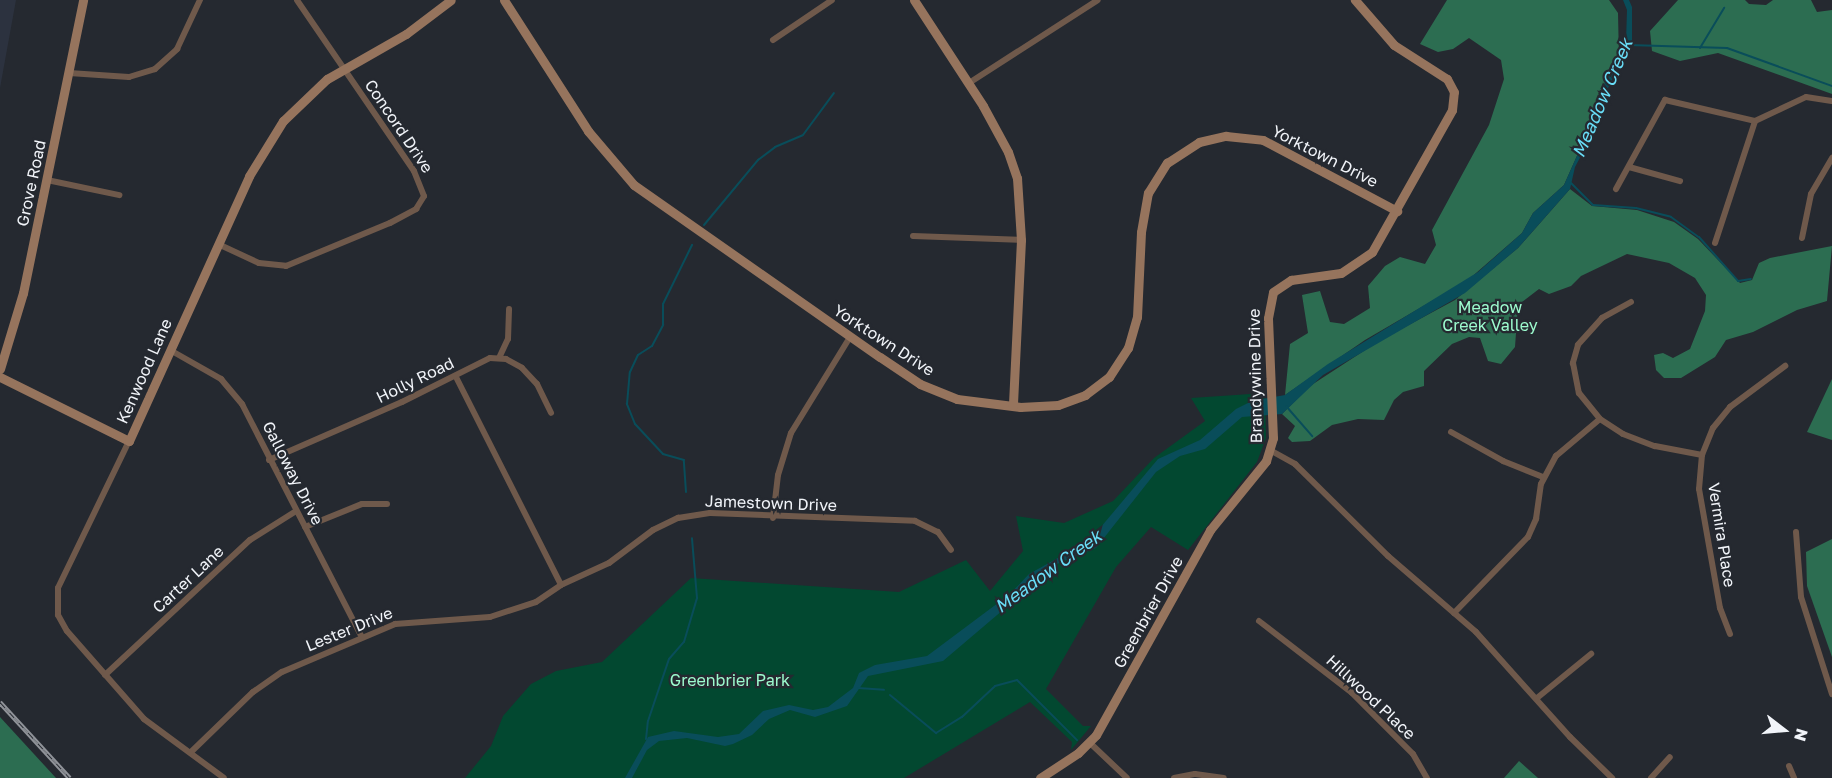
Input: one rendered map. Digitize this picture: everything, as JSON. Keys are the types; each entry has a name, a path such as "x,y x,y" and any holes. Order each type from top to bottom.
{"street":[{"name":"Grove Road","path":"0,369 23,293 83,0"},
{"path":"69,73 129,77 155,69 177,49 200,0"},
{"name":"Concord Drive","path":"218,244 259,263 286,266 390,224 422,202 423,186 297,0"},
{"name":"Kenwood Lane","path":"224,778 144,719 62,624 57,597 218,244 273,135 312,91 343,68 406,34 451,0"},
{"name":"Yorktown Drive","path":"504,0 588,130 634,185 850,337 938,393 974,403 1044,406 1073,400 1099,386 1118,367 1128,348 1137,317 1141,232 1148,193 1167,163 1187,148 1226,136 1263,140 1397,211"},
{"path":"772,40 832,0"},
{"path":"914,0 969,83 1013,165 1019,192 1021,240 1013,406"},
{"path":"969,83 1098,0"},
{"name":"Brandywine Drive","path":"1355,0 1382,34 1443,74 1454,92 1452,110 1372,252 1352,268 1329,277 1291,280 1273,292 1268,318 1273,434 1270,450 1295,464 1388,556 1498,654 1612,778"},
{"path":"1616,189 1665,100 1755,121 1806,98 1832,100"},
{"path":"1715,243 1755,121"},
{"path":"1802,238 1811,194 1832,158"},
{"path":"1629,166 1680,181"},
{"path":"47,180 119,195"},
{"path":"913,236 1021,240"},
{"path":"1631,302 1592,327 1575,354 1574,376 1579,393 1600,419 1639,441 1702,455"},
{"path":"509,309 508,339 499,358 516,363 530,374 551,413"},
{"path":"773,518 778,475 791,433 850,337"},
{"name":"Galloway Drive","path":"170,350 210,372 232,391 306,527 361,636"},
{"name":"Holly Road","path":"269,460 456,377 482,360 499,358"},
{"name":"Vermira Place","path":"1730,634 1720,608 1699,489 1702,455 1713,428 1730,407 1785,366"},
{"path":"0,377 129,441"},
{"path":"456,377 561,585"},
{"path":"1454,613 1528,537 1536,519 1544,477 1557,454 1600,419"},
{"path":"1451,432 1503,461 1544,477"},
{"name":"Greenbrier Drive","path":"1040,778 1089,742 1106,720 1210,530 1260,471 1270,450"},
{"path":"306,527 362,504 387,504"},
{"name":"Carter Lane","path":"105,675 250,540 296,511"},
{"name":"Jamestown Drive","path":"561,585 609,563 653,530 678,518 710,513 773,518 915,521 931,527 951,550"},
{"path":"1796,532 1801,597 1832,694"},
{"name":"Lester Drive","path":"191,752 267,681 361,636 409,621 490,617 536,602 561,585"},
{"name":"Hillwood Place","path":"1259,621 1352,693 1413,754 1427,778"},
{"path":"1537,698 1591,654"},
{"path":"1089,742 1127,778"},
{"path":"1651,778 1670,757"},
{"path":"1790,766 1794,778"},
{"path":"1174,778 1195,774 1224,778"}],"shaded area":[{"path":"0,0 16,0 0,88"}],"green space":[{"path":"1447,0 1609,0 1618,13 1619,59 1605,82 1596,113 1564,185 1533,213 1522,233 1468,280 1365,340 1285,395 1290,344 1308,333 1302,295 1320,291 1330,322 1344,324 1370,308 1368,286 1385,266 1400,257 1425,264 1436,245 1432,230 1489,125 1504,79 1501,60 1469,38 1453,49 1438,52 1420,44"},
{"path":"1678,0 1745,0 1749,4 1766,5 1773,0 1811,0 1817,12 1832,10 1832,94 1718,53 1680,61 1652,51 1650,31"},
{"name":"Meadow Creek Valley","path":"1570,189 1592,206 1637,210 1674,222 1698,239 1740,283 1752,280 1759,263 1770,258 1832,246 1827,301 1797,310 1753,332 1726,340 1715,357 1681,378 1664,378 1656,370 1654,355 1663,353 1673,358 1690,349 1705,311 1706,295 1695,278 1669,263 1627,254 1581,276 1571,286 1549,294 1539,289 1518,305 1515,347 1501,364 1488,361 1480,338 1469,337 1452,344 1424,371 1424,386 1403,392 1394,400 1384,420 1358,419 1332,425 1310,441 1292,442 1288,438 1295,426 1282,414 1310,386 1379,341 1455,300 1518,248"},
{"path":"1832,379 1832,440 1807,432"},
{"name":"Greenbrier Park","path":"1265,393 1266,438 1257,462 1188,550 1151,527 1116,567 1046,689 1083,726 1091,726 1071,750 1072,742 1030,702 904,778 465,778 491,746 503,716 531,684 556,671 602,662 691,578 899,592 966,560 990,591 1023,551 1016,516 1064,523 1113,501 1154,458 1205,421 1191,398"},
{"path":"1832,539 1832,657 1807,586 1806,552"},
{"path":"0,717 56,778 0,778"},
{"path":"1519,761 1538,778 1504,778"}],"water":[{"name":"Meadow Creek","path":"1623,0 1629,0 1632,7 1632,40 1608,88 1600,120 1575,167 1570,189 1518,248 1465,293 1323,375 1282,414 1242,417 1205,449 1180,456 1156,472 1096,548 1057,564 943,661 868,676 847,706 815,717 790,710 769,719 752,735 733,744 725,746 687,738 659,741 647,750 632,778 625,778 648,737 674,731 718,737 739,734 763,711 789,705 813,710 828,707 853,688 859,673 875,665 927,656 1010,594 1029,574 1090,540 1158,459 1200,440 1236,409 1252,401 1285,395 1328,364 1478,272 1522,233 1533,213 1564,185 1596,113 1605,82 1626,42 1627,10"}],"waterway":[{"path":"1700,48 1724,8"},
{"name":"Meadow Creek","path":"1629,45 1727,48 1832,86"},
{"path":"704,225 758,160 775,147 803,135 834,93"},
{"path":"1571,183 1593,205 1636,208 1671,217 1699,237 1738,281 1751,279"},
{"path":"686,492 684,460 663,454 635,424 627,404 630,372 638,355 652,346 663,325 663,304 692,245"},
{"path":"1286,406 1312,436"},
{"path":"646,739 648,721 669,659 684,642 697,598 692,538"},
{"path":"890,695 936,733 962,717 995,686 1017,680 1077,740"},
{"path":"858,688 884,690"}],"railway":[{"path":"0,702 70,778"}]}
